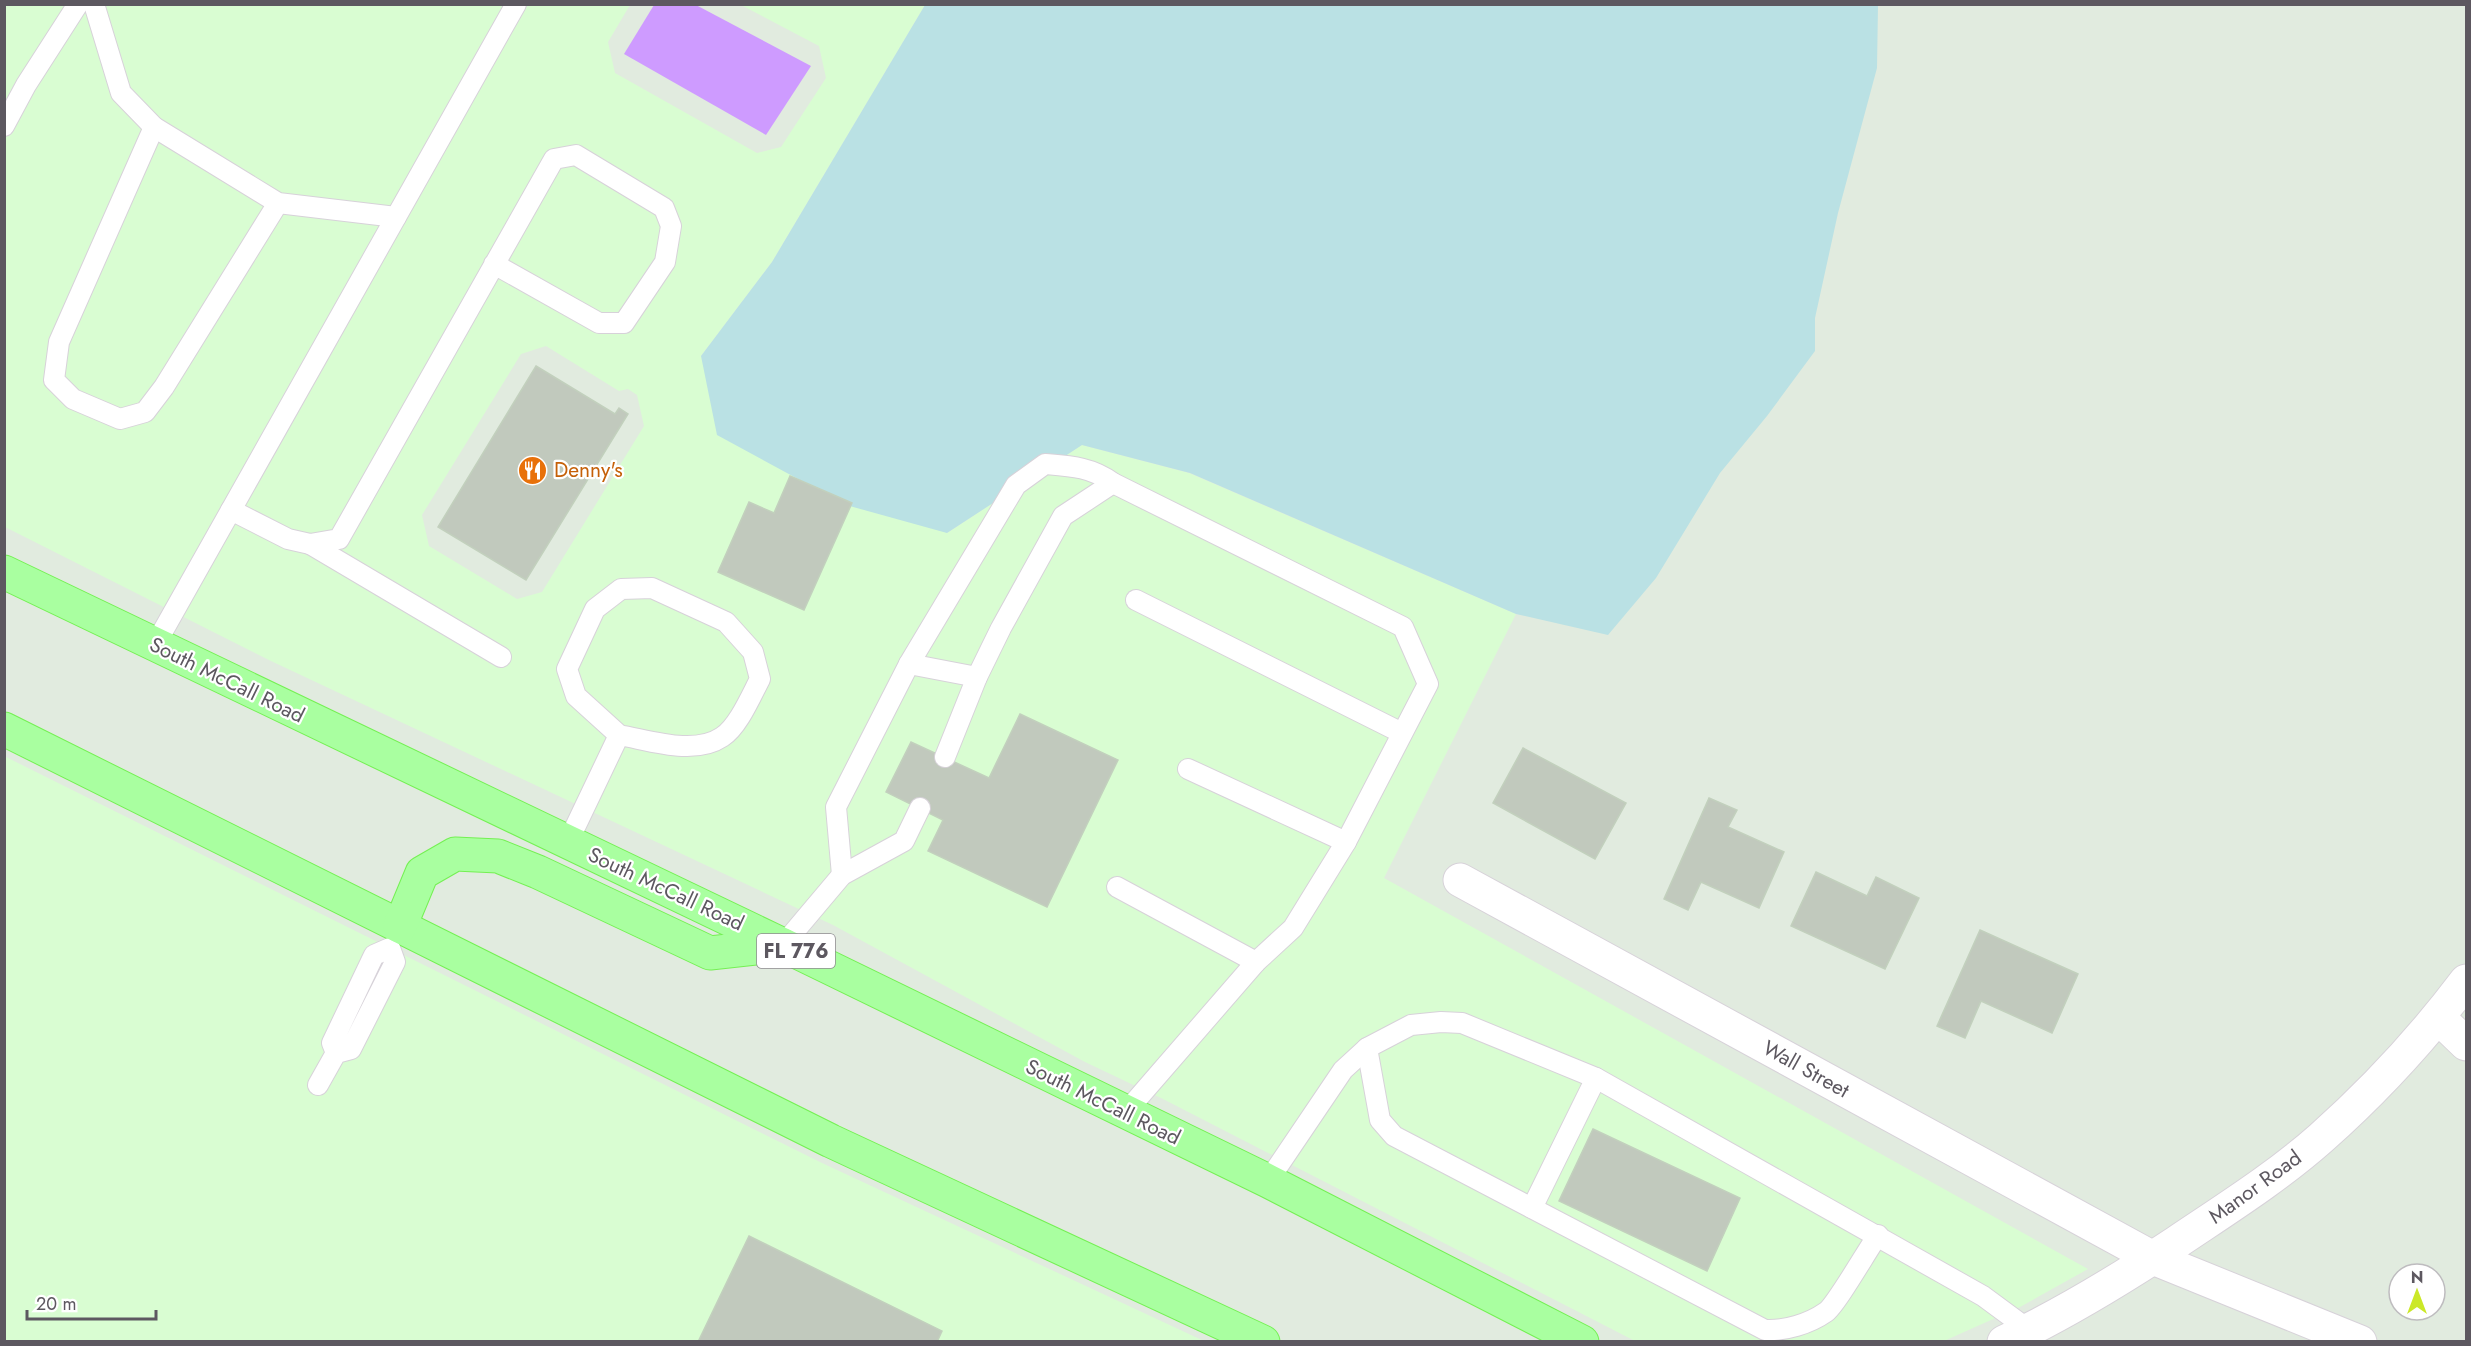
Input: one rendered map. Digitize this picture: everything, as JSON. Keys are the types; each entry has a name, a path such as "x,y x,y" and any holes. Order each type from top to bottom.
{"main road":[{"name":"South McCall Road","path":"4,572 1268,1180 1582,1341"},
{"path":"4,729 395,937 1263,1341"},
{"path":"395,937 422,873 455,854 466,854 498,856 538,872 710,953 783,945"}],"street":[{"name":"Wall Street","path":"1460,880 2153,1258 2360,1341"},
{"name":"Manor Road","path":"2016,1336 2079,1304 2153,1258 2254,1191 2320,1139 2365,1097 2439,1018 2466,981"},
{"path":"2439,1018 2466,1044"}],"lane":[{"path":"4,126 26,85 78,4"},
{"path":"94,4 122,93 154,127 278,203 396,217"},
{"path":"155,645 516,4"},
{"path":"154,127 59,342 54,380 73,399 120,419 145,412 164,387 278,203"},
{"path":"310,544 339,539 494,264 554,159 576,155 664,208 670,226 665,262 624,324 599,324 494,264"},
{"path":"842,875 836,807 909,664 1017,485 1045,464 1081,467 1104,476 1113,483 1403,627 1428,684 1346,842 1293,927 1256,962 1125,1113"},
{"path":"945,757 977,677 1001,628 1063,516 1113,483"},
{"path":"231,510 288,539 310,544 501,657"},
{"path":"652,588 726,622 753,652 760,680 740,716 722,737 688,748 619,735 576,696 567,669 595,609 621,589 652,588"},
{"path":"1136,600 1402,733"},
{"path":"909,664 977,677"},
{"path":"568,842 619,735"},
{"path":"1188,769 1346,842"},
{"path":"783,945 842,875 904,841 920,808"},
{"path":"1117,888 1256,962"},
{"path":"318,1086 336,1053 351,1049 395,962 395,937"},
{"path":"1268,1180 1343,1070 1367,1048 1411,1025 1441,1022 1462,1023 1596,1078 1878,1235 1983,1296 2016,1336"},
{"path":"1367,1048 1380,1120 1395,1136 1765,1330 1778,1331 1792,1328 1828,1311 1878,1235"},
{"path":"1532,1208 1596,1078"}],"shaded area":[{"path":"4,5 630,5 608,42 615,73 757,153 781,147 826,78 819,46 741,5 925,5 772,262 701,356 947,533 1082,445 1189,473 1516,614 1384,878 2088,1269 2020,1307 1944,1341 1635,1341 1163,1099 1085,1062 833,925 271,661 5,527","holes":["546,346 619,391 628,389 637,395 644,426 542,592 517,599 429,546 422,515 521,354"]},
{"path":"654,5 696,5 811,66 766,135 624,54"},
{"path":"925,5 1878,5 1877,68 1838,213 1815,318 1815,351 1767,416 1720,473 1656,578 1608,635 1516,614 1190,473 1082,445 947,533 846,505 717,435 701,356 772,262"},
{"path":"4,756 822,1163 1204,1341 5,1341"}],"building":[{"name":"Denny's","path":"536,366 615,414 619,408 628,414 526,580 438,527"},
{"path":"790,476 852,503 804,610 718,572 749,502 774,513"},
{"path":"1020,714 1118,760 1047,907 928,851 943,820 886,792 911,742 989,778"},
{"path":"1523,748 1626,803 1595,859 1493,803"},
{"path":"1709,798 1737,810 1728,827 1784,852 1759,908 1701,882 1688,910 1664,899"},
{"path":"1816,872 1867,896 1876,877 1919,898 1885,969 1791,926"},
{"path":"1980,930 2078,974 2052,1033 1981,1001 1965,1038 1937,1026"},
{"path":"1593,1129 1740,1198 1707,1271 1559,1201"},
{"path":"749,1236 942,1331 937,1342 698,1342"}],"place":[{"name":"Denny's","path":"533,470"}]}
